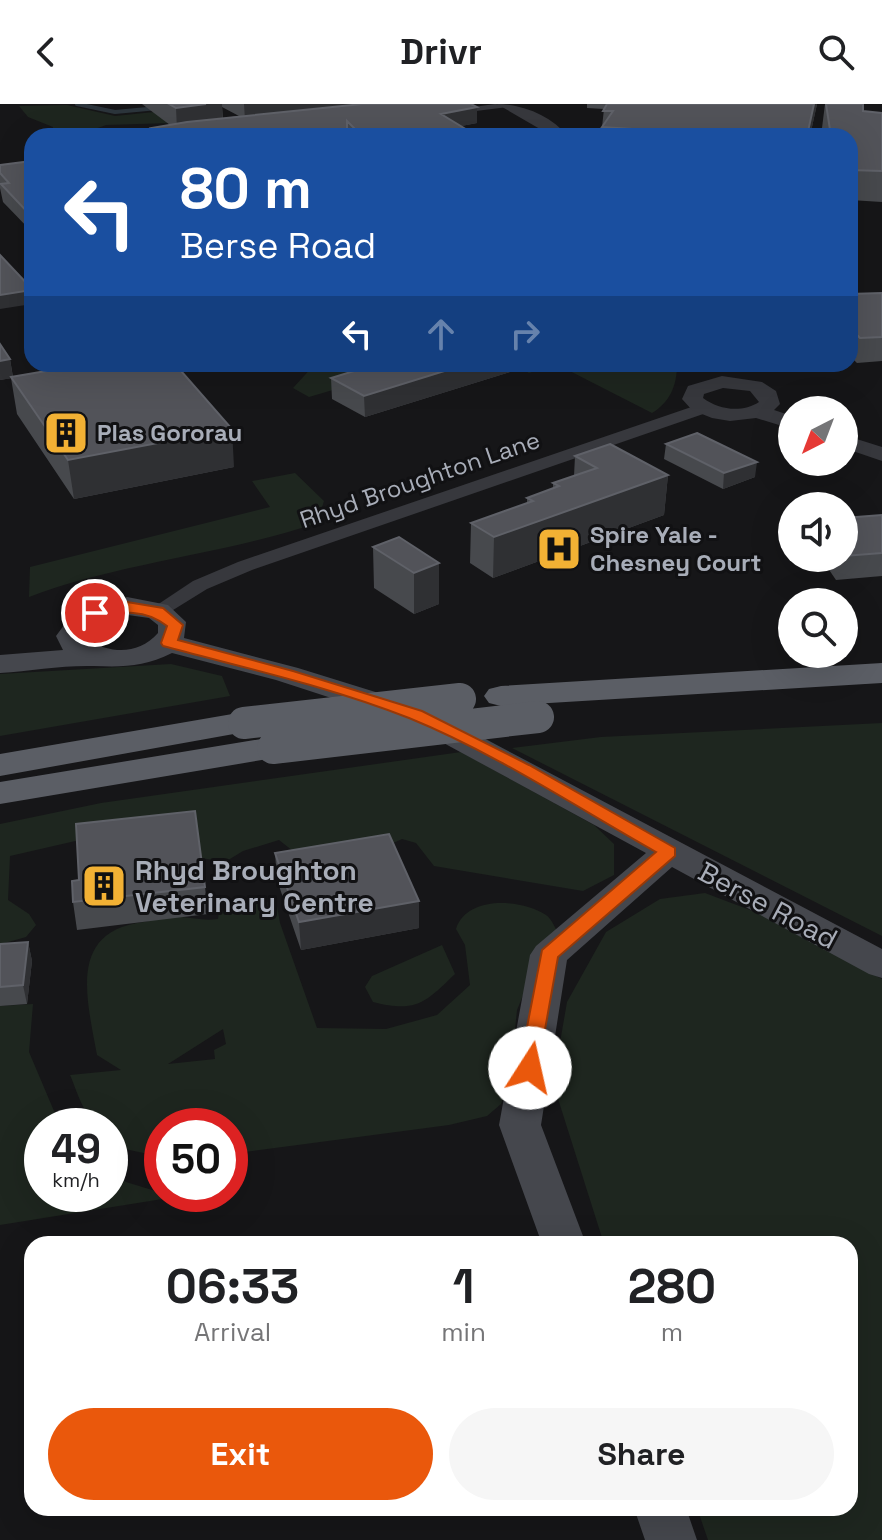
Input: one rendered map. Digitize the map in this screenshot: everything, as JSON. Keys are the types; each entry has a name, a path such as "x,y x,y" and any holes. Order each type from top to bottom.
{"highway":[{"path":"2,772 244,723 501,696 882,673"},
{"path":"2,772 273,748 538,717 882,698"}],"main road":[{"path":"0,664 144,656 169,643 175,634 175,625 158,611 127,606 111,608 83,619 71,636 74,645 95,657"},
{"path":"0,655 75,627"},
{"name":"Berse Road","path":"169,643 287,674 416,715 523,769 668,852 882,965"},
{"path":"561,1236 520,1125 549,955 668,852"},
{"path":"663,1516 671,1540"}],"street":[{"path":"430,111 507,105 552,128"},
{"path":"758,412 771,399 763,390 744,384 706,376 692,394 696,404 703,408 737,415 758,412 778,418"},
{"name":"Rhyd Broughton Lane","path":"158,611 200,585 245,566 703,408"},
{"path":"858,446 882,454"}],"shaded area":[{"path":"67,105 115,116 183,109 203,122 53,128 28,117 19,106"},
{"path":"308,372 394,372 309,397 293,388"},
{"path":"572,372 676,372 671,393 664,404 652,413"},
{"path":"295,473 324,501 317,523 245,543 100,575 29,597 30,567 270,507 252,481"},
{"path":"171,664 222,676 230,696 0,736 0,674"},
{"path":"882,723 882,936 512,748 601,737"},
{"path":"461,752 594,825 614,844 614,875 583,891 434,866 416,843 402,839 380,849 293,851 279,840 243,851 225,862 201,858 132,828 10,856 8,900 29,914 36,925 26,937 1,944 0,961 0,824 101,803"},
{"path":"705,893 763,915 882,979 882,1540 708,1540 700,1516 858,1516 858,1236 601,1236 553,1083 567,1002 606,932 660,899"},
{"path":"276,900 280,923 317,1028 386,1029 437,1015 470,985 465,945 456,929 471,910 483,905 510,903 536,910 548,917 560,937 535,966 517,1010 510,1078 501,1104 487,1116 449,1125 248,1152 248,1108 144,1108 144,1153 128,1150 128,1108 85,1108 70,1075 121,1070 97,1055 87,991 93,953 103,939 119,928 172,917 218,919 219,912","holes":["223,1029 226,1044 214,1050 215,1059 168,1064"]},
{"path":"442,945 455,974 436,992 410,1006 373,1002 365,987 372,976"},
{"path":"33,1004 29,1052 53,1108 24,1108 24,1212 81,1212 0,1225 0,1006"},
{"path":"128,1183 144,1188 144,1202 128,1205"}],"building":[{"path":"169,104 206,104 176,108"},
{"path":"362,104 471,104 477,107 441,114 464,128 354,128 347,121 347,128 151,128"},
{"path":"607,104 814,104 809,128 602,127 613,111 603,111"},
{"path":"826,104 863,104 863,111 882,113 882,171 858,170 858,128 830,128"},
{"path":"24,162 24,208 1,184 9,183 0,173 0,165"},
{"path":"0,255 24,280 24,291 0,295"},
{"path":"882,293 882,337 858,336 858,294"},
{"path":"0,344 10,359 0,361"},
{"path":"40,372 182,372 232,429 68,460 11,377"},
{"path":"351,372 441,372 364,396 331,378"},
{"path":"697,433 757,462 724,473 666,444"},
{"path":"610,444 668,475 494,537 471,523 533,501 527,498 559,486 553,483 597,468 575,456"},
{"path":"882,515 882,553 858,555 858,517"},
{"path":"399,537 439,563 414,573 373,547"},
{"path":"195,811 205,887 73,902 72,881 79,880 76,824"},
{"path":"389,834 419,901 299,922 275,853"},
{"path":"28,942 23,985 0,987 0,944"}],"waterway":[{"path":"77,104 115,112 158,108"}],"place":[{"name":"Plas Gororau","path":"66,433"},
{"name":"Spire Yale - Chesney Court","path":"559,549"},
{"name":"Rhyd Broughton Veterinary Centre","path":"104,886"}],"route":[{"path":"95,613 127,606 158,611 175,625 175,634 169,643 287,674 416,715 523,769 668,852 549,955 530,1068"}]}
